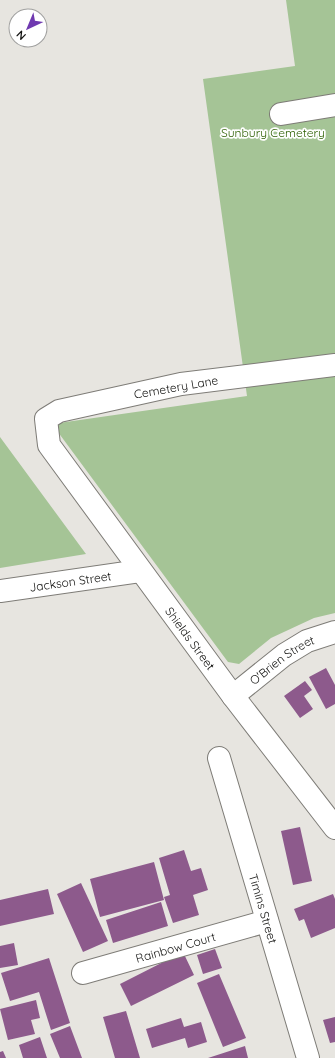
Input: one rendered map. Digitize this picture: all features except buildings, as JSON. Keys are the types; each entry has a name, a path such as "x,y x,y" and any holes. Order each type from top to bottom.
{"street":[{"path":"281,114 335,105"},
{"name":"Cemetery Lane","path":"49,445 46,419 59,411 181,384 335,365"},
{"name":"Shields Street","path":"49,445 233,696 335,828"},
{"name":"Jackson Street","path":"0,591 140,571"},
{"name":"O'Brien Street","path":"233,696 284,655 307,641 335,632"},
{"name":"Timins Street","path":"219,758 308,1058"},
{"name":"Rainbow Court","path":"83,972 267,921"}],"green space":[{"name":"Sunbury Cemetery","path":"286,0 335,0 335,613 314,618 271,638 239,664 228,662 52,424 247,396 203,79 295,66"},
{"path":"0,437 86,554 0,568"}]}
